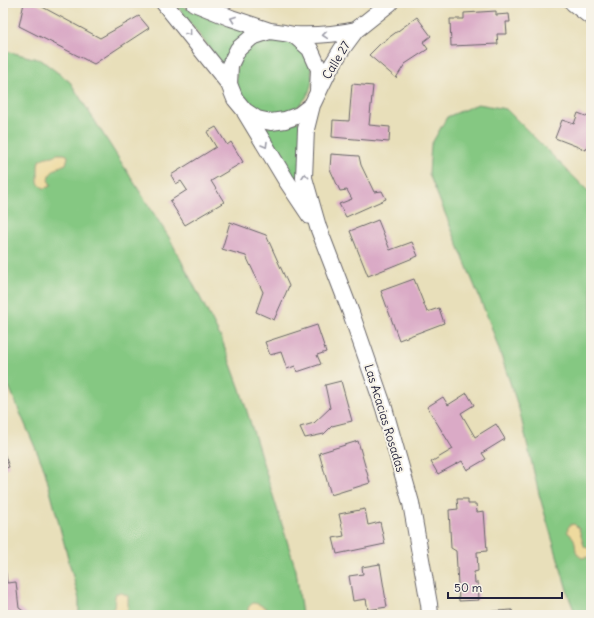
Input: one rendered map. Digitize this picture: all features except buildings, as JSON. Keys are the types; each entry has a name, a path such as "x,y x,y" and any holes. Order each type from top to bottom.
{"street":[{"path":"164,3 229,84 235,99 245,111 257,118 271,122 285,120 299,115 315,98 319,69 310,49 294,35 270,31 231,18 194,3"},
{"name":"Calle 27","path":"315,98 329,70 356,30 390,3"},
{"path":"573,3 591,17"},
{"name":"Calle 27","path":"294,35 314,36 356,30"},
{"path":"229,84 230,65 238,49 252,37 270,31"},
{"name":"Las Acacias Rosadas","path":"315,98 306,130 304,178 318,227 351,313 384,408 411,503 430,615"},
{"name":"Las Acacias Rosadas","path":"245,111 286,180 318,227"}],"green space":[{"path":"175,3 210,19 247,31 225,68"},
{"path":"274,39 288,42 301,50 309,63 312,77 309,91 301,104 288,112 274,115 260,112 247,104 239,91 236,77 239,63 247,50 260,42"},
{"path":"6,51 41,60 70,82 170,239 222,340 240,389 296,570 302,615 79,615 79,599 44,468 3,372 3,52"},
{"path":"478,104 506,109 591,194 591,615 576,615 570,600 539,494 519,409 491,326 429,174 431,145 447,117"},
{"path":"303,121 301,191 262,128"}],"sand":[{"path":"57,154 67,155 68,157 66,164 52,172 48,180 51,185 44,188 38,183 39,161 45,157"},
{"path":"574,524 579,529 584,546 591,550 591,558 582,558 578,555 574,539 568,533 569,526"},
{"path":"116,593 122,593 128,596 128,609 121,615 100,615 104,611 114,608"},
{"path":"253,603 266,608 263,615 248,615 248,608"}]}
